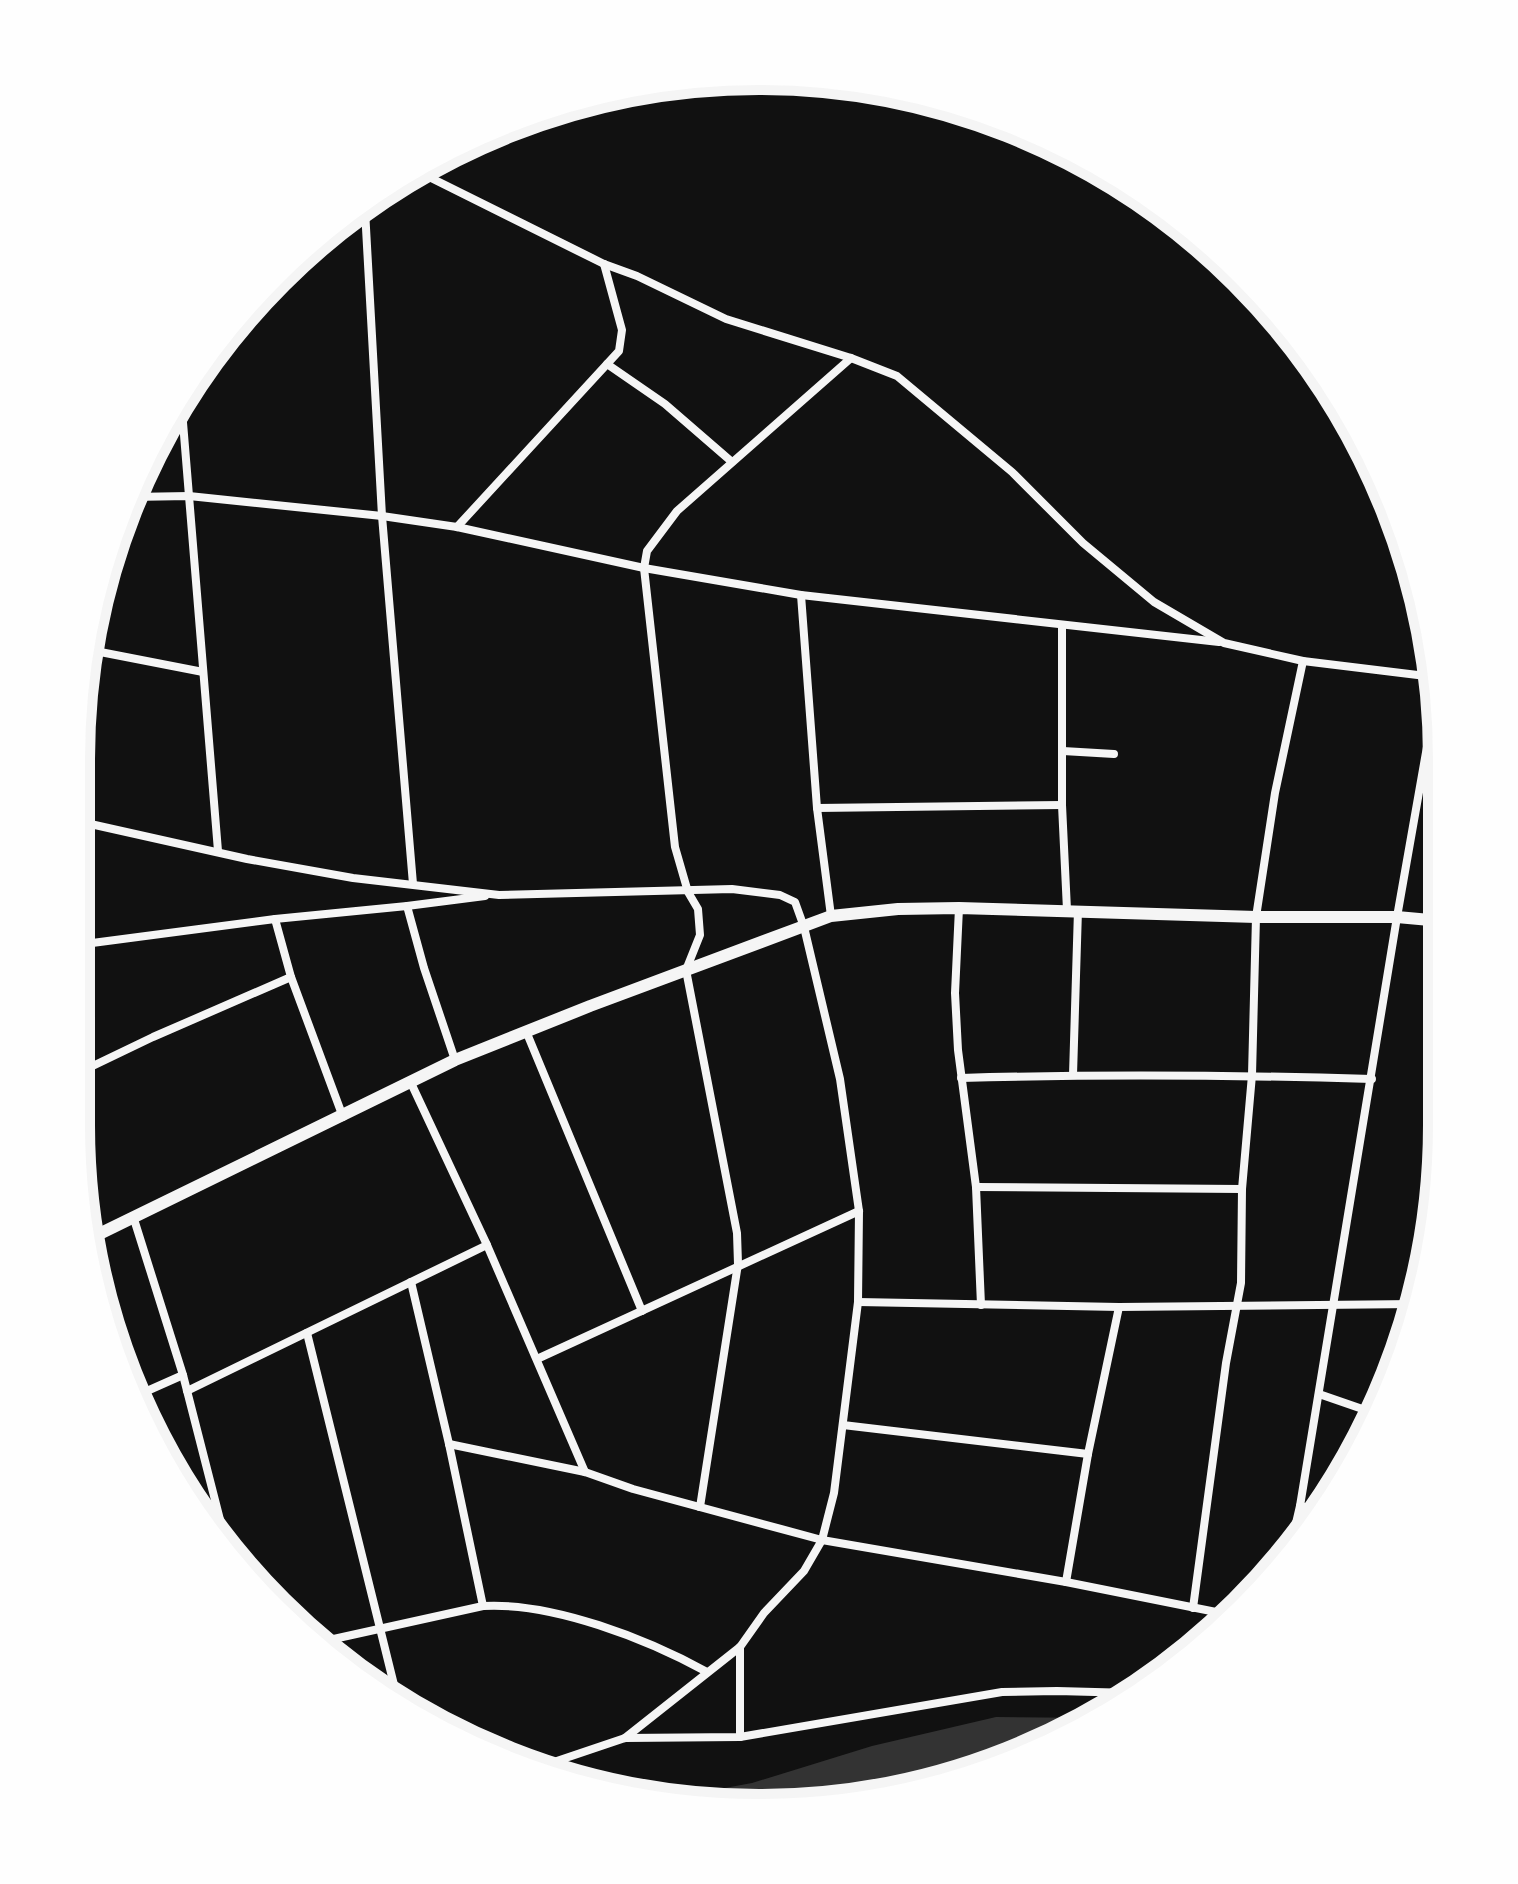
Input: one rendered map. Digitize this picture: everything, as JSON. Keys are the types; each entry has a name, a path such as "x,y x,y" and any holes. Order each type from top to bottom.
{"main road":[{"path":"99,1234 455,1060 831,916 898,909 959,908 1428,920"}],"street":[{"path":"430,177 604,264 637,276 726,319 851,358 897,376 1012,472 1083,543 1154,602 1224,643"},
{"path":"365,218 382,516 413,884"},
{"path":"457,527 619,351 622,330 604,264"},
{"path":"700,1507 738,1264 737,1233 686,970 700,935 698,909 688,892 675,847 644,568 647,551 677,511 851,358"},
{"path":"607,364 665,404 732,462"},
{"path":"183,420 218,851"},
{"path":"144,497 189,496 382,516 457,527 644,568 801,595 1224,643 1303,661 1422,676"},
{"path":"801,595 817,808 831,916"},
{"path":"1062,625 1062,805 1073,910 1073,1075"},
{"path":"99,652 203,672"},
{"path":"1193,1608 1226,1363 1238,1306 1242,1189 1252,1075 1256,917 1275,793 1303,661"},
{"path":"1296,1524 1428,743"},
{"path":"1063,751 1114,754"},
{"path":"817,808 1062,805"},
{"path":"90,824 247,859 353,878 499,895"},
{"path":"90,943 275,919 499,895 732,889 780,895 795,902 804,927 840,1079 859,1211 858,1302 834,1493 822,1540 804,1571 764,1613 740,1647 625,1738"},
{"path":"407,906 455,1060"},
{"path":"959,908 955,993 961,1078 976,1187 981,1305"},
{"path":"275,919 291,977 343,1117"},
{"path":"90,1067 291,977"},
{"path":"526,1031 642,1311"},
{"path":"961,1078 1252,1075 1372,1079"},
{"path":"411,1083 487,1245 585,1472"},
{"path":"976,1187 1242,1189"},
{"path":"537,1359 859,1211"},
{"path":"133,1216 183,1375 220,1521"},
{"path":"187,1391 487,1245"},
{"path":"411,1282 483,1606"},
{"path":"858,1302 1119,1307 1403,1304"},
{"path":"1066,1582 1088,1454 1119,1307"},
{"path":"307,1333 394,1686"},
{"path":"146,1392 183,1375"},
{"path":"1319,1394 1364,1410"},
{"path":"843,1425 1088,1454"},
{"path":"449,1444 585,1472 633,1489 822,1540 1066,1582 1217,1612"},
{"path":"1300,1506 1307,1508"},
{"path":"332,1639 483,1606 510,1604 545,1611 644,1641 707,1672"},
{"path":"740,1647 740,1737"},
{"path":"555,1762 625,1738 740,1737 1002,1692 1113,1692"}],"shaded area":[{"path":"996,1717 1069,1718 974,1758 890,1781 803,1793 704,1792 752,1783 872,1746"}]}
